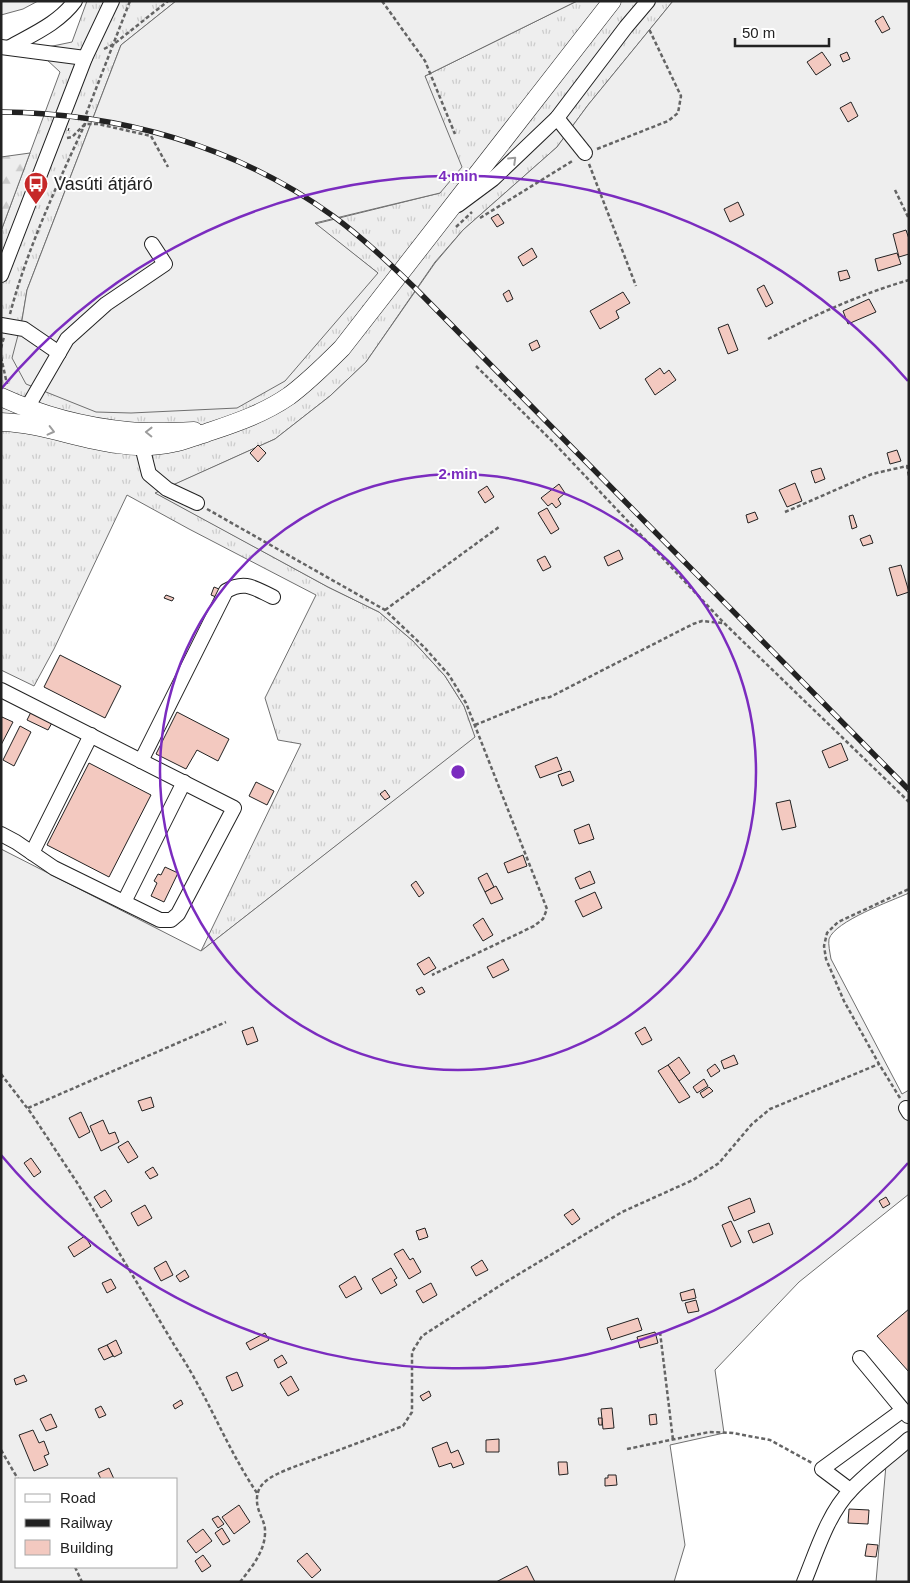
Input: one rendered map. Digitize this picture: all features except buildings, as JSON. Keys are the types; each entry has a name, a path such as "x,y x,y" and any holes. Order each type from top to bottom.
{"main road":[{"path":"1,422 24,424 117,444 142,446 174,443 230,426 256,415 288,397 315,376 342,348 451,222 612,1"},
{"path":"1,397 27,408 62,418 129,431 215,430"}],"street":[{"path":"5,47 53,22 67,11 75,1"},
{"path":"1,276 85,58 112,1"},
{"path":"451,222 557,118 648,1"},
{"path":"5,47 85,58"},
{"path":"557,118 585,153"},
{"path":"27,408 67,339 106,304 165,264 152,244"},
{"path":"4,326 24,328 59,353"},
{"path":"142,446 149,474 167,489 197,503"},
{"path":"141,761 226,592 235,586 247,584 273,596"},
{"path":"1,690 234,808 178,914 171,920 160,920 54,868 1,834"},
{"path":"32,853 91,735"},
{"path":"124,902 184,782"},
{"path":"850,1490 822,1470 906,1413 860,1358"},
{"path":"804,1582 828,1525 850,1490 909,1439"}],"path":[{"path":"4,326 20,279 65,168 86,124 85,117 130,1"},
{"path":"85,58 114,44 168,1"},
{"path":"382,1 425,61 456,134"},
{"path":"480,218 585,153 668,121 678,113 681,96 650,29"},
{"path":"53,142 72,137 86,124 98,124 151,136 168,167"},
{"path":"585,153 636,286"},
{"path":"895,190 909,219"},
{"path":"451,222 473,211"},
{"path":"768,339 876,289 909,280"},
{"path":"476,366 554,443 724,623 909,802"},
{"path":"785,512 872,474 908,466 909,476"},
{"path":"197,503 385,610 424,647 449,675 466,702 547,909 543,919 534,926 432,975"},
{"path":"385,610 499,527"},
{"path":"475,725 539,699 550,697 693,624 702,621 724,623"},
{"path":"907,1110 878,1064 844,1002 826,959 824,946 828,933 838,922 909,889"},
{"path":"27,1109 226,1022"},
{"path":"257,1492 262,1484 291,1468 403,1426 412,1412 412,1352 422,1336 504,1283 622,1212 693,1180 719,1163 752,1124 770,1110 878,1064"},
{"path":"1,1074 78,1184 191,1370 241,1469 257,1492 258,1506 266,1529 263,1545 255,1564 240,1582"},
{"path":"660,1332 672,1440"},
{"path":"627,1449 709,1432 733,1433 770,1440 813,1463 822,1470"},
{"path":"1,1450 17,1478"},
{"path":"75,1568 82,1582"}],"green space":[{"path":"1,1 38,1 23,9 1,15"},
{"path":"87,1 176,1 121,45 27,290 22,320 378,273 315,224 440,193 425,76 577,1 673,1 588,105 557,147 463,230 435,262 366,362 330,396 275,439 156,493 328,587 379,612 413,641 445,676 464,706 476,737 201,951 301,744 278,740 265,698 316,595 127,495 54,649 34,686 1,670 1,231 60,72 46,59 48,47 72,42"},
{"path":"176,1 577,1 425,76 462,167 440,193 315,223 378,273 285,381 237,408 131,413 96,412 26,384 12,358 22,320 27,290 121,45"},
{"path":"673,1 909,1 909,893 864,912 842,925 833,932 829,943 831,959 902,1094 909,1090 909,1194 799,1282 715,1370 724,1433 670,1445 685,1545 674,1582 1,1582 1,849 201,951 475,737 464,706 445,676 413,641 379,612 328,587 155,493 275,439 330,396 366,362 435,263 463,230 557,147 588,105"},
{"path":"30,153 1,231 1,157"},
{"path":"909,1434 909,1582 876,1582 887,1453"}],"railway":[{"path":"1,112 89,119 133,127 175,138 257,170 296,191 344,224 416,289 909,790"}],"place":[{"name":"Vasúti átjáró","path":"36,205"}]}
